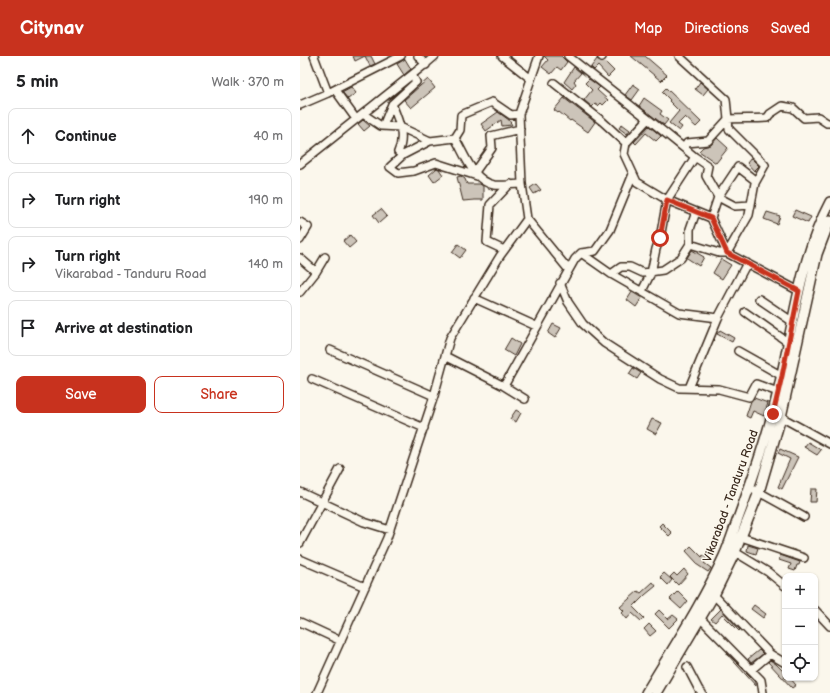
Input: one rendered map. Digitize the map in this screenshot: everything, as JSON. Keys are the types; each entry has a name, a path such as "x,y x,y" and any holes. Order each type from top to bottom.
{"main road":[{"name":"Vikarabad - Tanduru Road","path":"656,693 724,555 750,487 773,414 793,322 800,311 799,291 808,256 820,221 830,202"},
{"name":"Vikarabad - Tanduru Road","path":"646,693 700,618 714,595 735,552 759,492 781,417 800,311 817,254 830,220"}],"street":[{"path":"300,105 331,92 401,56"},
{"path":"418,56 426,65"},
{"path":"300,164 426,65 435,56"},
{"path":"502,56 531,80"},
{"path":"539,56 519,114 522,184 527,219 568,269"},
{"path":"568,56 708,166 706,176 718,197 735,206 751,205"},
{"path":"681,58 691,56"},
{"path":"317,57 331,92 356,119"},
{"path":"681,58 726,99 729,129 765,165 756,181 749,215 727,253"},
{"path":"383,126 392,104 416,82 412,75"},
{"path":"554,84 602,121 626,143"},
{"path":"455,138 460,130 460,114 492,102 512,115 519,114"},
{"path":"392,104 400,127 402,145 398,152 403,155"},
{"path":"684,148 687,143 708,141 728,119 743,118 748,120 767,118 770,114 782,106 792,108 804,118 818,117 827,123 830,123"},
{"path":"363,114 381,126 400,127 430,141"},
{"path":"648,119 626,143 624,154 637,182 667,200 711,218"},
{"path":"476,174 492,148 491,136 520,129"},
{"path":"455,138 430,141 403,155 390,167 398,173 414,171 436,163 476,174"},
{"path":"455,138 476,174 483,182 495,185 522,184"},
{"path":"642,291 651,272 660,238 667,200 695,157"},
{"path":"727,253 711,218 718,197 738,167 756,181"},
{"path":"504,386 574,259 581,253 595,251 610,230 633,174"},
{"path":"504,250 487,242 489,213 490,206 510,184"},
{"path":"611,274 621,267 630,267 643,273 663,270 681,258 690,244 690,229 696,212"},
{"path":"318,693 390,530 434,396 450,338 504,250 527,219"},
{"path":"300,222 308,228 300,240"},
{"path":"690,244 719,253 727,253 799,291"},
{"path":"581,253 611,274 679,313 718,318"},
{"path":"300,292 316,272 325,256"},
{"path":"300,258 316,272"},
{"path":"689,388 718,318 747,263"},
{"path":"560,283 568,302 583,324 604,342 660,380 679,388 719,388 749,397 756,384 778,392"},
{"path":"474,298 536,326"},
{"path":"759,299 793,322"},
{"path":"745,312 789,343"},
{"path":"330,350 434,396"},
{"path":"738,351 782,376"},
{"path":"445,356 504,386 525,399"},
{"path":"312,378 424,428"},
{"path":"781,417 830,444"},
{"path":"300,543 340,469"},
{"path":"750,487 804,516"},
{"path":"300,492 364,522 390,530"},
{"path":"741,537 804,558"},
{"path":"735,552 768,572 782,584"},
{"path":"300,559 365,587"},
{"path":"714,595 770,654 782,661"},
{"path":"818,613 830,626"},
{"path":"700,618 761,680 763,693"},
{"path":"300,622 341,641"},
{"path":"752,670 770,654"},
{"path":"688,667 698,690 702,693"}],"building":[{"path":"353,56 365,56 355,61"},
{"path":"365,56 371,56 375,64 370,66"},
{"path":"544,56 561,56 567,62 561,70 557,67 551,74 542,67 548,60"},
{"path":"631,56 645,56 667,75 661,81"},
{"path":"405,59 411,69 404,75 397,64"},
{"path":"597,59 607,64 614,71 608,77 598,66 594,70 591,67"},
{"path":"574,67 581,73 574,81 576,84 572,89 564,82"},
{"path":"428,79 435,88 411,108 404,100"},
{"path":"589,79 600,87 597,90 608,100 603,105 601,103 598,106 595,104 592,107 584,100 592,90 585,83"},
{"path":"700,82 708,89 703,95 695,89"},
{"path":"633,84 640,89 632,100 625,95"},
{"path":"351,87 356,93 348,99 342,92"},
{"path":"666,88 701,122 696,127 685,117 678,124 682,127 679,131 669,123 679,111 662,92"},
{"path":"564,98 595,122 588,132 554,110"},
{"path":"644,98 662,111 660,114 668,120 664,125 639,106"},
{"path":"498,112 509,120 512,125 502,126 501,120 486,131 481,124"},
{"path":"363,120 370,126 364,131 358,124"},
{"path":"622,124 630,130 627,134 619,128"},
{"path":"649,126 661,136 656,141 646,133 636,144 634,142"},
{"path":"717,138 728,148 716,163 699,151 703,147 711,145"},
{"path":"751,158 759,166 754,171 747,163"},
{"path":"437,168 443,175 434,182 429,175"},
{"path":"461,176 465,179 467,184 480,184 483,186 483,200 463,201 457,177"},
{"path":"536,184 541,190 534,194 530,188"},
{"path":"381,209 387,216 379,223 373,215"},
{"path":"795,210 811,217 808,223 792,216"},
{"path":"767,212 780,216 777,224 764,219"},
{"path":"350,235 356,242 349,248 343,241"},
{"path":"458,244 466,250 460,258 452,252"},
{"path":"692,250 704,257 699,266 687,258"},
{"path":"721,259 731,265 722,279 713,273"},
{"path":"632,292 642,298 636,307 627,300"},
{"path":"553,324 561,328 555,338 548,333"},
{"path":"720,330 734,338 732,342 717,334"},
{"path":"511,338 520,344 514,356 504,350"},
{"path":"633,368 641,373 637,379 629,374"},
{"path":"754,398 768,403 764,416 753,411 750,418 746,416 751,401"},
{"path":"516,410 521,413 516,422 510,419"},
{"path":"652,419 662,423 656,434 647,429"},
{"path":"808,442 821,450 817,455 804,447"},
{"path":"780,449 798,457 782,489 778,487 790,459 778,453"},
{"path":"811,489 817,489 816,502 810,502"},
{"path":"662,523 672,533 669,536 659,526"},
{"path":"748,545 758,548 756,554 747,551"},
{"path":"691,546 702,557 703,555 707,558 704,563 711,568 708,572 696,564 697,563 686,551"},
{"path":"780,555 800,562 795,571 789,569 791,564 779,560"},
{"path":"684,569 688,574 678,585 670,577 674,573 677,576"},
{"path":"664,573 672,580 668,585 660,577"},
{"path":"653,582 656,586 633,607 644,618 641,621 632,613 627,619 622,613 624,611 620,607 638,591 641,593"},
{"path":"678,591 688,601 681,609 670,599"},
{"path":"754,605 766,614 763,618 751,609"},
{"path":"721,609 740,630 739,631 722,614 715,622 711,619"},
{"path":"659,610 668,619 673,615 678,619 669,628 655,614"},
{"path":"649,624 656,631 650,636 644,629"},
{"path":"759,650 763,654 751,663 748,659"},
{"path":"727,654 756,682 756,686"},
{"path":"770,660 782,670 782,677 768,662"},
{"path":"786,681 793,681 796,685 792,688"}],"route":[{"path":"660,238 667,200 711,218 727,253 799,291 773,414"}]}
